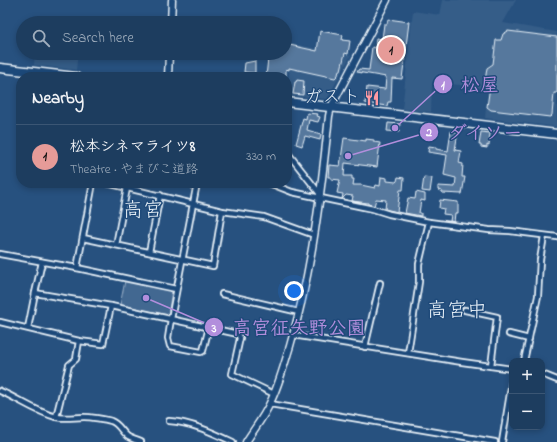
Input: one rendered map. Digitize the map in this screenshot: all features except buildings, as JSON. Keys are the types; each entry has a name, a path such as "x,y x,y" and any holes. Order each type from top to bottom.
{"highway":[{"path":"0,68 34,72"},
{"path":"292,103 557,134"}],"street":[{"path":"171,16 172,0"},
{"path":"246,442 270,404 281,375 300,312 320,196 331,107 387,0"},
{"path":"168,72 169,60"},
{"path":"292,159 320,196"},
{"path":"77,268 92,188"},
{"path":"116,245 127,188 222,211 264,217 314,235"},
{"path":"196,188 171,319 168,338 170,346 201,352 203,351 208,327"},
{"path":"282,188 292,192 320,196 389,214 428,222 489,230 510,230 557,237"},
{"path":"149,252 160,195"},
{"path":"83,238 213,266 222,211"},
{"path":"408,353 419,282 419,264 428,222"},
{"path":"525,358 538,296 540,260 544,236"},
{"path":"0,254 77,268 176,289"},
{"path":"28,328 42,262"},
{"path":"365,347 380,283"},
{"path":"35,292 111,306 238,334 240,338 232,374 274,394"},
{"path":"222,294 300,312"},
{"path":"0,322 80,341 103,344 111,306"},
{"path":"465,310 497,317 491,366"},
{"path":"509,334 529,339"},
{"path":"293,335 509,369"},
{"path":"56,417 69,365 76,359 80,341"},
{"path":"545,375 557,380"},
{"path":"0,391 17,398 37,410 56,417 85,417 111,421 119,426 126,435 141,442"},
{"path":"502,442 510,394"},
{"path":"270,404 496,442"},
{"path":"169,421 177,421 200,428 233,442"}],"shaded area":[{"path":"443,0 516,0 503,23 557,32 557,127 485,118 488,89 461,85 432,83 431,112 402,109 413,11 440,15"},
{"path":"292,44 351,55 327,99 292,96 292,72 289,72 290,60 292,60"},
{"path":"34,60 77,60 76,70 34,65"},
{"path":"125,281 172,290 168,315 120,305"}],"waterway":[{"path":"0,387 5,390"}],"place":[{"name":"松本シネマライツ8","path":"391,50"},
{"name":"ガスト","path":"372,98"},
{"name":"松屋","path":"395,128"},
{"name":"ダイソー","path":"348,156"},
{"name":"高宮征矢野公園","path":"146,298"}],"district":[{"name":"高宮","path":"143,211"},
{"name":"高宮中","path":"457,311"}]}
